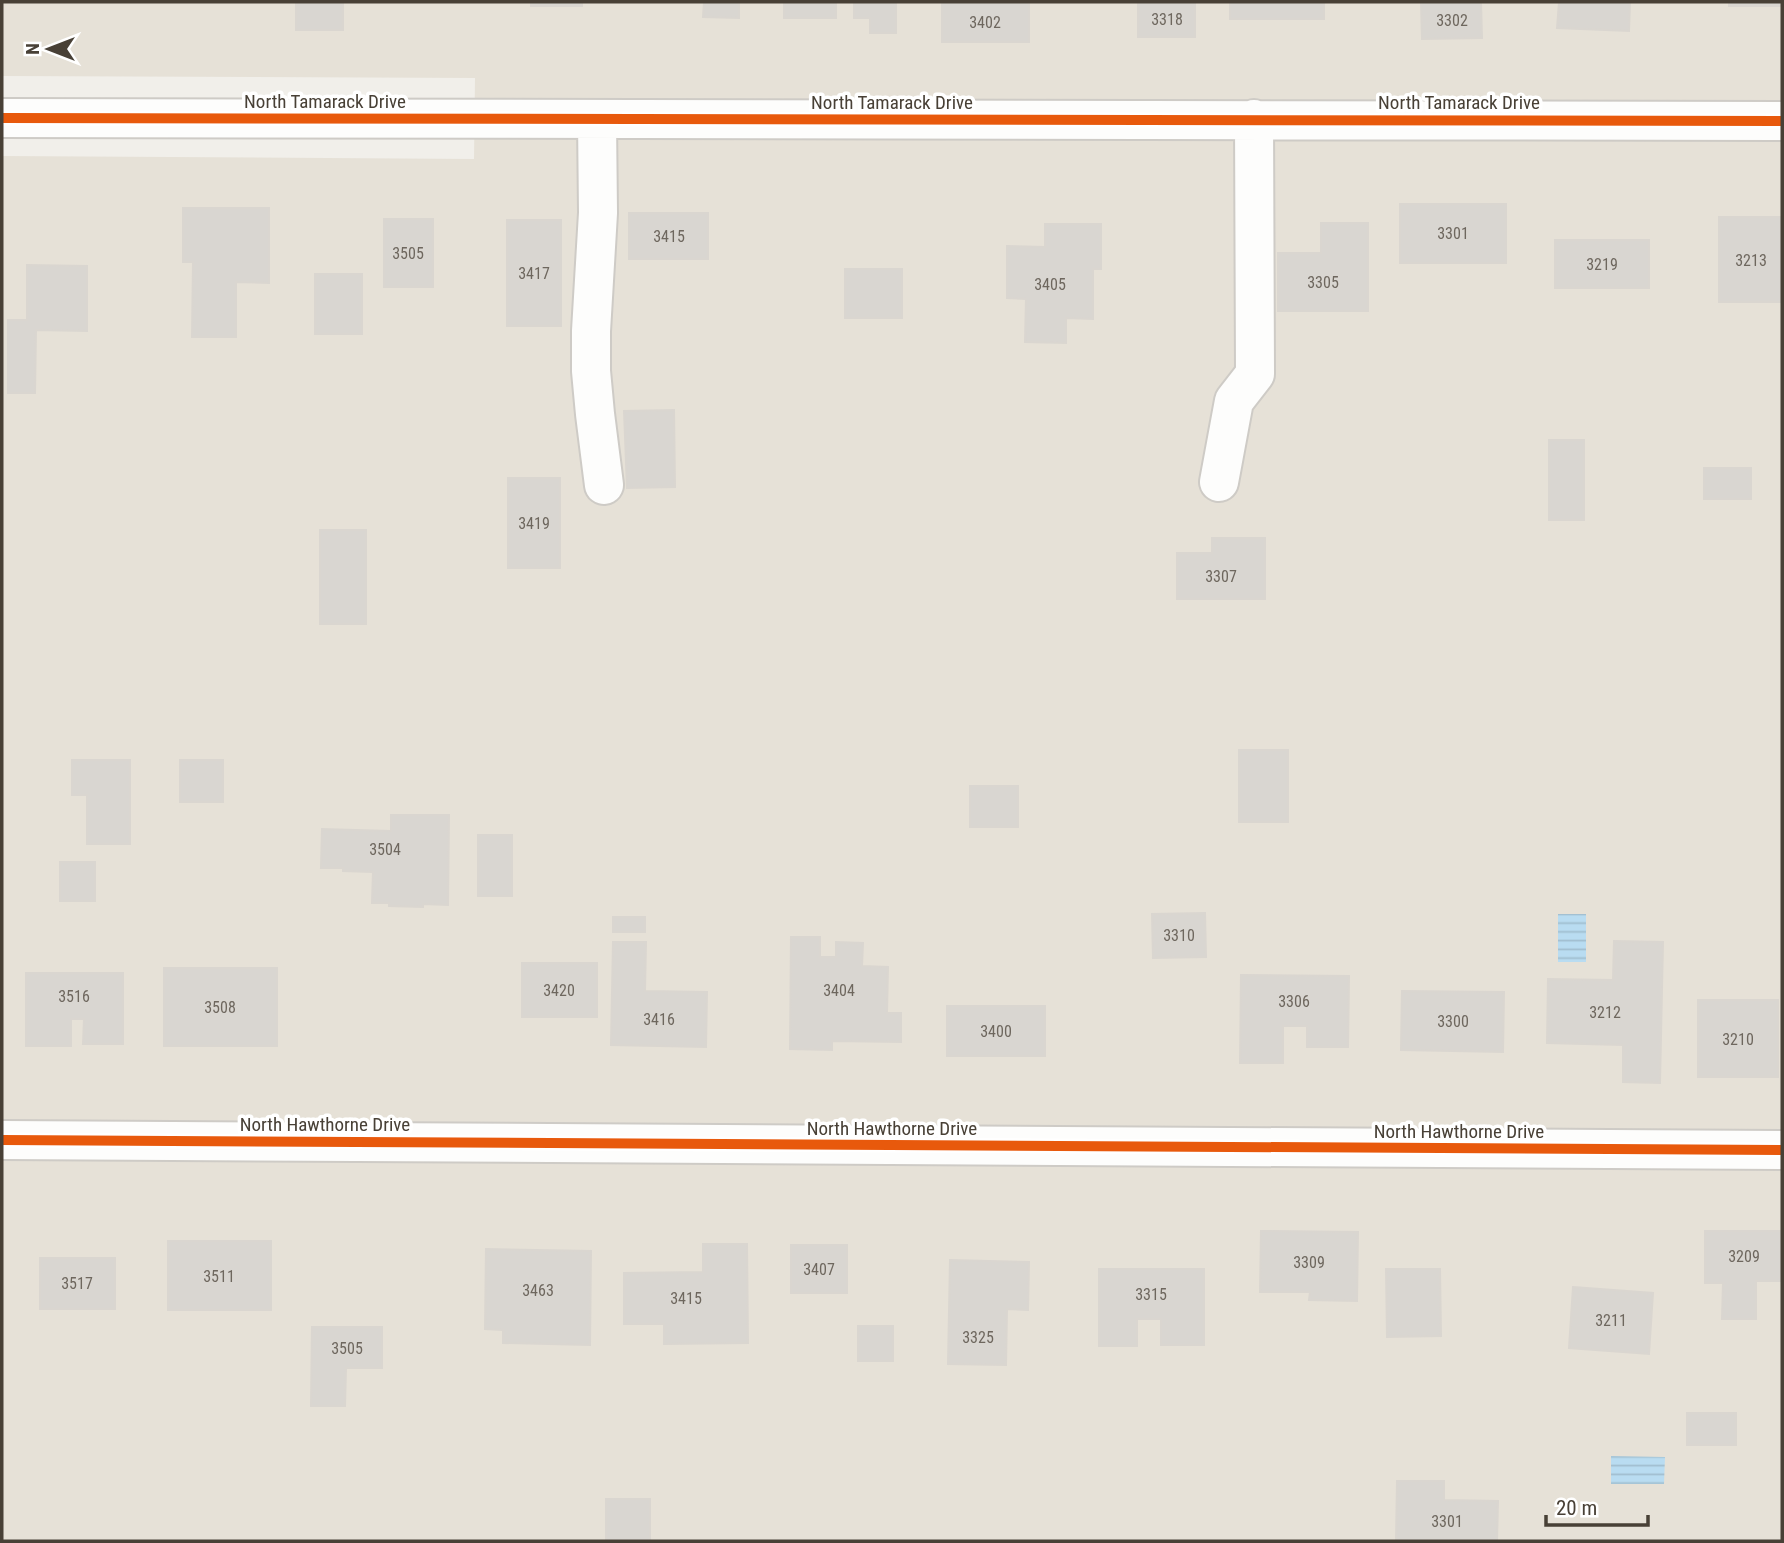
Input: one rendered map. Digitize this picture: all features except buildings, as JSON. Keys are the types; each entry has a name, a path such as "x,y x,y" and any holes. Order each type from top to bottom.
{"street":[{"name":"North Tamarack Drive","path":"2,118 1782,121"},
{"path":"1219,482 1234,401 1255,374 1254,119"},
{"path":"597,120 598,213 591,371 604,485"},
{"name":"North Hawthorne Drive","path":"2,1140 1782,1150"}],"shaded area":[{"path":"2,2 1782,2 1782,1541 2,1541 2,156 474,159 475,78 2,76"}],"water":[{"path":"1558,914 1586,914 1586,962 1558,962"},
{"path":"1611,1456 1665,1457 1664,1484 1611,1484"}],"cycle path":[{"path":"2,118 1782,121"},
{"path":"2,1140 1782,1150"}]}
